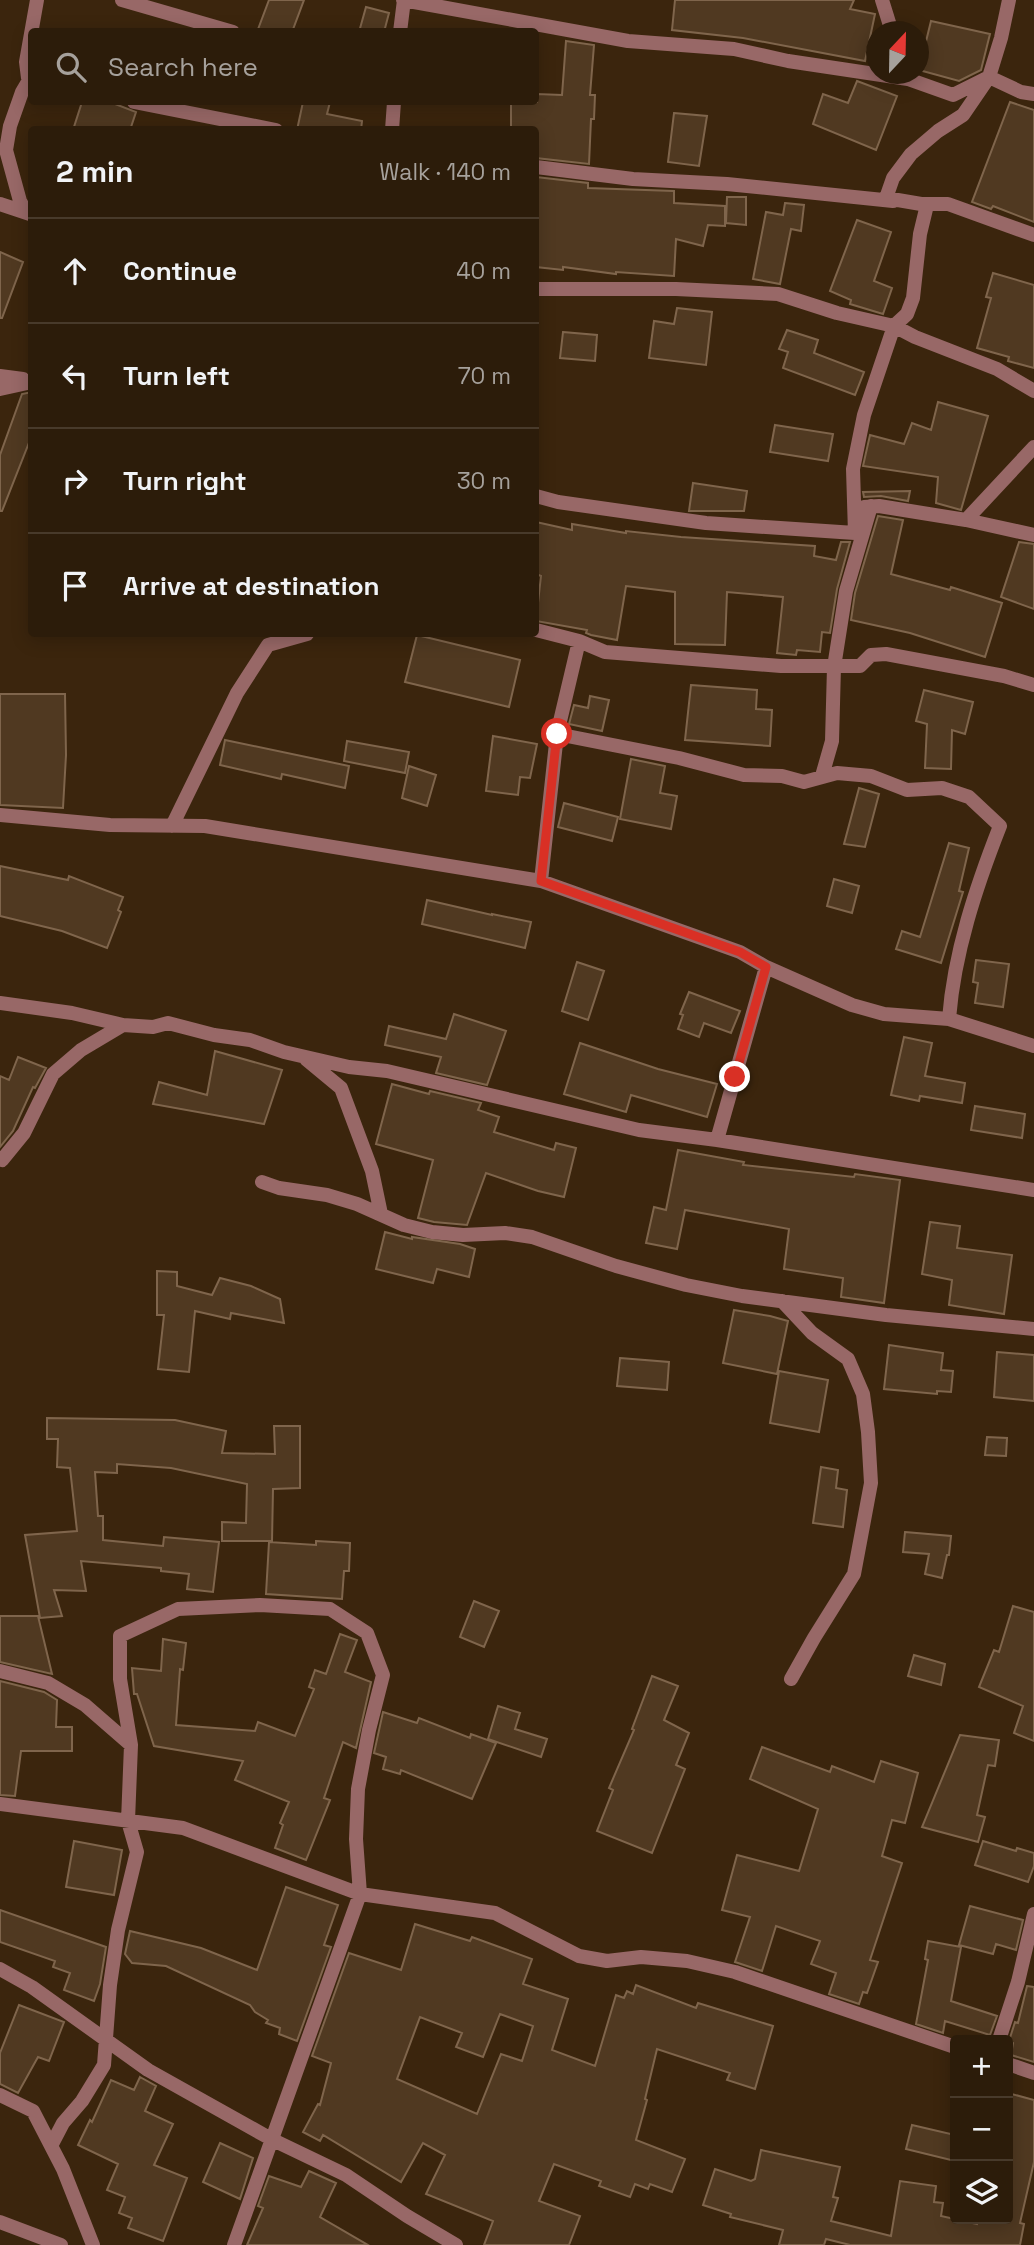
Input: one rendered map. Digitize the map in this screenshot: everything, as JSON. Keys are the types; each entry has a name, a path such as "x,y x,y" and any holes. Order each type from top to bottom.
{"street":[{"path":"32,28 37,0"},
{"path":"122,0 219,28"},
{"path":"400,28 403,0 628,41 734,49 788,61 866,71"},
{"path":"882,0 889,21"},
{"path":"927,205 886,198 893,178 911,154 938,131 963,115 989,76 1009,0"},
{"path":"28,51 28,69"},
{"path":"926,84 953,95 989,76"},
{"path":"989,76 1021,92 1034,94"},
{"path":"28,81 10,127 6,150 20,201 28,212"},
{"path":"149,105 256,126"},
{"path":"392,126 394,105"},
{"path":"539,167 632,179 727,184 927,205 948,204 1034,235"},
{"path":"0,204 28,213"},
{"path":"855,533 853,469 864,415 894,326 907,314 913,298 920,234 927,205"},
{"path":"539,289 676,289 778,293 836,313 894,326 997,369 1034,391"},
{"path":"0,376 28,380"},
{"path":"0,389 28,382"},
{"path":"966,520 1034,447"},
{"path":"539,497 558,502 706,523 855,533"},
{"path":"855,533 860,508 871,506 966,520 1034,535"},
{"path":"822,776 832,741 834,667 846,591 871,506"},
{"path":"539,631 579,641 605,652 781,666 860,666 871,656 886,654 1004,676 1034,685"},
{"path":"172,826 237,693 268,645 296,637"},
{"path":"541,881 557,734 579,641"},
{"path":"557,734 679,758 744,775 782,776 804,782 837,774 871,776 907,790 942,788 969,797 1000,826 980,877 950,998 948,1020"},
{"path":"0,815 110,825 205,826 541,881 740,952 766,967 852,1005 884,1014 948,1020 1034,1046"},
{"path":"717,1140 766,967"},
{"path":"0,1003 72,1013 123,1025 153,1027 168,1023 214,1035 250,1040 349,1067 387,1071 639,1130 1034,1190"},
{"path":"0,1159 2,1160 24,1133 53,1074 81,1050 123,1025"},
{"path":"302,1056 341,1087 372,1171 381,1214"},
{"path":"262,1182 279,1188 327,1195 404,1225 432,1232 463,1236 505,1233 533,1237 616,1266 742,1297 1034,1329"},
{"path":"782,1301 812,1333 848,1359 863,1394 871,1483 854,1574 791,1679"},
{"path":"51,2146 63,2123 82,2101 104,2065 118,1930 137,1852 128,1821 131,1745 120,1679 120,1636 178,1609 260,1605 330,1609 367,1633 383,1675 358,1789 356,1839 360,1894 234,2245"},
{"path":"0,1671 48,1683 85,1705 131,1745"},
{"path":"0,1804 183,1828 360,1894 495,1913 579,1956 607,1961 641,1957 687,1961 735,1972 950,2044"},
{"path":"1001,2035 1034,1914"},
{"path":"0,1969 33,1987 148,2070 273,2140 346,2175 456,2245"},
{"path":"1013,2066 1034,2073"},
{"path":"0,2095 33,2111 51,2146 93,2245"},
{"path":"0,2222 61,2245"}],"building":[{"path":"269,0 304,0 294,28 258,28"},
{"path":"675,0 854,0 850,9 875,14 874,21 866,21 865,61 743,38 672,30"},
{"path":"366,7 389,13 385,28 360,28"},
{"path":"931,21 990,34 981,70 959,81 929,73"},
{"path":"566,41 594,45 590,95 595,95 594,119 591,119 589,164 539,158 539,126 511,126 511,105 539,105 539,94 562,95"},
{"path":"857,81 897,96 876,150 813,124 823,94 848,103"},
{"path":"1010,102 1034,110 1034,222 993,206 991,209 972,202"},
{"path":"81,105 118,105 136,112 131,126 74,126"},
{"path":"302,105 329,105 327,114 362,121 361,126 298,126"},
{"path":"674,113 707,116 699,166 668,162"},
{"path":"539,177 588,183 588,188 674,191 674,203 725,206 725,226 708,225 703,246 676,239 674,276 616,274 563,267 563,270 539,267"},
{"path":"727,197 746,197 746,225 726,223"},
{"path":"785,203 804,205 801,231 791,229 780,284 753,279 766,212 783,215"},
{"path":"857,220 891,232 874,281 892,288 883,314 850,304 851,300 830,291"},
{"path":"0,252 23,262 2,318 0,318"},
{"path":"993,273 1034,285 1034,368 1008,361 1009,357 977,348 991,298 986,297"},
{"path":"677,308 712,312 706,365 649,358 654,321 674,324"},
{"path":"787,330 818,340 814,353 864,372 855,395 783,368 788,352 779,349"},
{"path":"563,332 597,335 595,361 560,358"},
{"path":"28,393 28,445 0,511 0,455 22,394"},
{"path":"938,402 988,416 961,510 936,503 938,477 863,466 870,435 904,444 912,423 931,430"},
{"path":"775,425 833,434 828,461 770,452"},
{"path":"693,483 747,491 744,511 689,511"},
{"path":"910,491 908,501 881,496 864,497 863,492"},
{"path":"878,516 903,520 891,574 950,590 951,587 1002,603 985,657 910,633 851,620 855,593"},
{"path":"539,523 572,530 572,524 626,533 815,546 814,556 836,560 841,542 850,542 837,589 830,633 822,632 820,652 797,650 796,655 777,653 783,597 727,592 725,645 675,644 675,592 626,586 617,640 591,635 586,633 587,630 539,622"},
{"path":"1019,542 1034,544 1034,609 1001,597"},
{"path":"416,637 520,660 509,707 405,682"},
{"path":"691,685 757,690 756,709 772,710 770,746 685,740"},
{"path":"924,690 973,702 965,734 952,730 951,769 925,768 927,724 916,721"},
{"path":"0,694 65,694 63,808 0,805"},
{"path":"590,696 609,700 602,731 569,724 574,705 588,708"},
{"path":"493,736 537,744 530,778 520,777 518,795 486,791"},
{"path":"225,740 349,766 345,788 282,774 281,779 220,765"},
{"path":"347,741 409,752 405,773 344,761"},
{"path":"631,759 665,766 660,793 677,796 671,829 620,819"},
{"path":"409,766 436,775 427,806 402,798"},
{"path":"859,788 879,794 865,847 844,844"},
{"path":"564,803 618,817 612,841 558,827"},
{"path":"949,843 969,848 959,891 963,892 941,963 896,949 902,931 920,937"},
{"path":"0,866 68,880 69,876 123,897 118,910 121,912 107,948 62,931 0,916"},
{"path":"834,879 859,886 852,913 827,906"},
{"path":"427,900 531,922 525,948 422,924"},
{"path":"976,960 1009,964 1003,1007 975,1003 978,983 973,982"},
{"path":"577,962 604,971 588,1020 562,1011"},
{"path":"689,992 740,1011 731,1033 704,1023 699,1037 678,1029 683,1015 680,1014"},
{"path":"454,1014 506,1031 487,1085 436,1073 441,1057 385,1045 389,1026 446,1039"},
{"path":"904,1037 932,1043 925,1076 965,1083 962,1103 920,1096 919,1101 891,1095"},
{"path":"580,1043 658,1069 717,1084 707,1117 631,1095 626,1112 564,1094"},
{"path":"215,1051 282,1070 264,1124 153,1104 159,1082 207,1095"},
{"path":"18,1057 46,1068 35,1088 33,1087 13,1131 0,1147 0,1076 9,1080"},
{"path":"392,1084 481,1103 478,1110 499,1117 494,1132 554,1150 556,1143 576,1148 564,1197 486,1173 467,1225 418,1218 433,1160 376,1144"},
{"path":"975,1106 1025,1114 1022,1138 971,1130"},
{"path":"678,1150 744,1162 743,1165 900,1180 884,1303 841,1297 843,1278 784,1269 789,1229 685,1210 677,1249 646,1243 654,1207 666,1210"},
{"path":"930,1222 960,1226 957,1248 1012,1255 1004,1314 949,1305 952,1280 922,1274"},
{"path":"385,1232 412,1239 460,1244 475,1249 469,1277 437,1269 433,1283 376,1269"},
{"path":"157,1271 177,1272 177,1286 212,1295 220,1278 251,1286 280,1299 284,1323 231,1313 230,1319 195,1311 189,1372 158,1369 164,1315 157,1315"},
{"path":"734,1310 788,1321 777,1374 723,1363"},
{"path":"889,1345 943,1353 941,1370 953,1371 951,1392 937,1391 937,1394 884,1389"},
{"path":"997,1352 1034,1355 1034,1401 994,1397"},
{"path":"620,1358 669,1362 667,1390 617,1386"},
{"path":"779,1371 828,1380 819,1432 770,1423"},
{"path":"47,1418 175,1420 226,1431 222,1453 275,1454 274,1426 300,1426 300,1488 273,1489 272,1541 222,1541 222,1522 246,1523 247,1484 171,1468 117,1464 117,1473 95,1472 98,1516 103,1516 103,1540 163,1546 164,1537 219,1542 213,1592 187,1589 189,1574 161,1571 161,1568 81,1561 86,1591 54,1590 62,1616 40,1618 25,1535 77,1531 70,1468 57,1467 58,1439 47,1439"},
{"path":"987,1437 1007,1438 1006,1456 985,1455"},
{"path":"821,1467 838,1470 836,1488 847,1490 843,1527 813,1523"},
{"path":"905,1532 951,1536 942,1578 925,1574 929,1554 903,1552"},
{"path":"316,1541 350,1543 349,1571 344,1571 342,1599 266,1594 269,1542 316,1545"},
{"path":"474,1601 499,1611 484,1647 460,1637"},
{"path":"1013,1606 1034,1612 1034,1741 1014,1733 1023,1706 979,1687 994,1650 999,1652"},
{"path":"0,1616 38,1616 52,1674 0,1662"},
{"path":"340,1634 357,1640 345,1672 371,1682 356,1748 343,1742 324,1798 330,1800 306,1860 275,1848 283,1825 280,1823 289,1802 235,1780 243,1761 154,1746 137,1694 134,1694 132,1668 161,1671 163,1639 186,1643 183,1670 180,1669 176,1725 255,1731 258,1722 295,1736 314,1689 309,1687 315,1670 326,1674"},
{"path":"914,1655 945,1664 941,1685 908,1676"},
{"path":"652,1676 678,1686 664,1720 689,1733 676,1765 685,1769 652,1853 597,1831 613,1790 609,1788 634,1730 632,1729"},
{"path":"0,1681 44,1692 57,1700 56,1727 72,1727 72,1751 21,1751 15,1796 0,1795"},
{"path":"498,1706 520,1713 515,1729 547,1739 541,1757 488,1739"},
{"path":"383,1712 417,1723 419,1718 470,1738 471,1734 496,1743 472,1799 401,1770 400,1774 383,1769 386,1757 374,1753"},
{"path":"960,1735 999,1740 995,1766 988,1765 977,1815 985,1817 978,1842 922,1827"},
{"path":"762,1747 830,1772 832,1766 874,1782 881,1761 918,1773 905,1823 892,1820 882,1856 902,1863 870,1960 878,1962 867,1993 863,1992 859,2004 829,1994 836,1973 811,1964 820,1941 776,1926 762,1971 735,1962 750,1917 722,1910 737,1855 799,1871 818,1809 750,1779"},
{"path":"74,1841 122,1850 114,1895 66,1887"},
{"path":"983,1841 1016,1851 1017,1848 1034,1853 1034,1866 1028,1882 975,1865"},
{"path":"286,1887 338,1905 324,1945 331,1947 297,2041 279,2034 280,2028 266,2023 268,2020 255,2012 250,2005 166,1966 132,1963 125,1954 130,1931 201,1948 257,1970"},
{"path":"970,1906 1023,1920 1016,1950 996,1944 993,1954 959,1945"},
{"path":"0,1910 106,1947 100,1984 94,2001 64,1990 70,1973 53,1967 55,1961 0,1942"},
{"path":"415,1924 470,1941 472,1937 532,1959 523,1984 568,1999 552,2050 595,2066 616,1995 624,1998 627,1991 633,1994 636,1985 696,2008 698,2003 773,2026 755,2089 727,2080 730,2073 657,2049 636,2140 685,2159 672,2192 650,2184 648,2189 635,2184 630,2197 599,2186 601,2181 554,2164 539,2201 580,2216 569,2245 484,2245 493,2221 426,2194 445,2155 423,2143 401,2182 323,2135 320,2141 303,2132 318,2104 320,2105 331,2063 312,2056 349,1953 401,1970","holes":["500,2014 533,2026 522,2061 501,2054 477,2114 397,2079 420,2017 462,2033 456,2047 483,2057"]},
{"path":"928,1941 961,1947 951,2001 997,2016 990,2035 945,2021 943,2033 916,2024 928,1960 925,1959"},
{"path":"1027,1986 1034,1987 1034,2062 1013,2056 1011,2035 1015,2022 1018,2023"},
{"path":"19,2005 64,2022 49,2061 38,2057 18,2093 0,2084 0,2053"},
{"path":"140,2077 156,2086 145,2111 173,2124 154,2165 187,2178 163,2241 128,2228 132,2218 119,2213 125,2197 107,2190 118,2164 78,2145 111,2080 134,2090"},
{"path":"1013,2094 1034,2100 1034,2162 1020,2223 1024,2224 1020,2245 850,2245 826,2239 824,2245 779,2245 783,2230 730,2217 731,2214 703,2205 715,2169 751,2181 755,2179 761,2150 840,2167 833,2197 838,2198 831,2221 891,2236 900,2181 936,2186 934,2202 943,2203 941,2216 950,2218 950,2224 1013,2224"},
{"path":"912,2125 950,2134 950,2160 906,2149"},
{"path":"220,2143 253,2158 240,2199 203,2182"},
{"path":"309,2171 336,2183 320,2217 368,2245 247,2245 263,2208 258,2206 269,2176 301,2187"}],"route":[{"path":"557,734 541,881 740,952 766,967 735,1077"}]}
